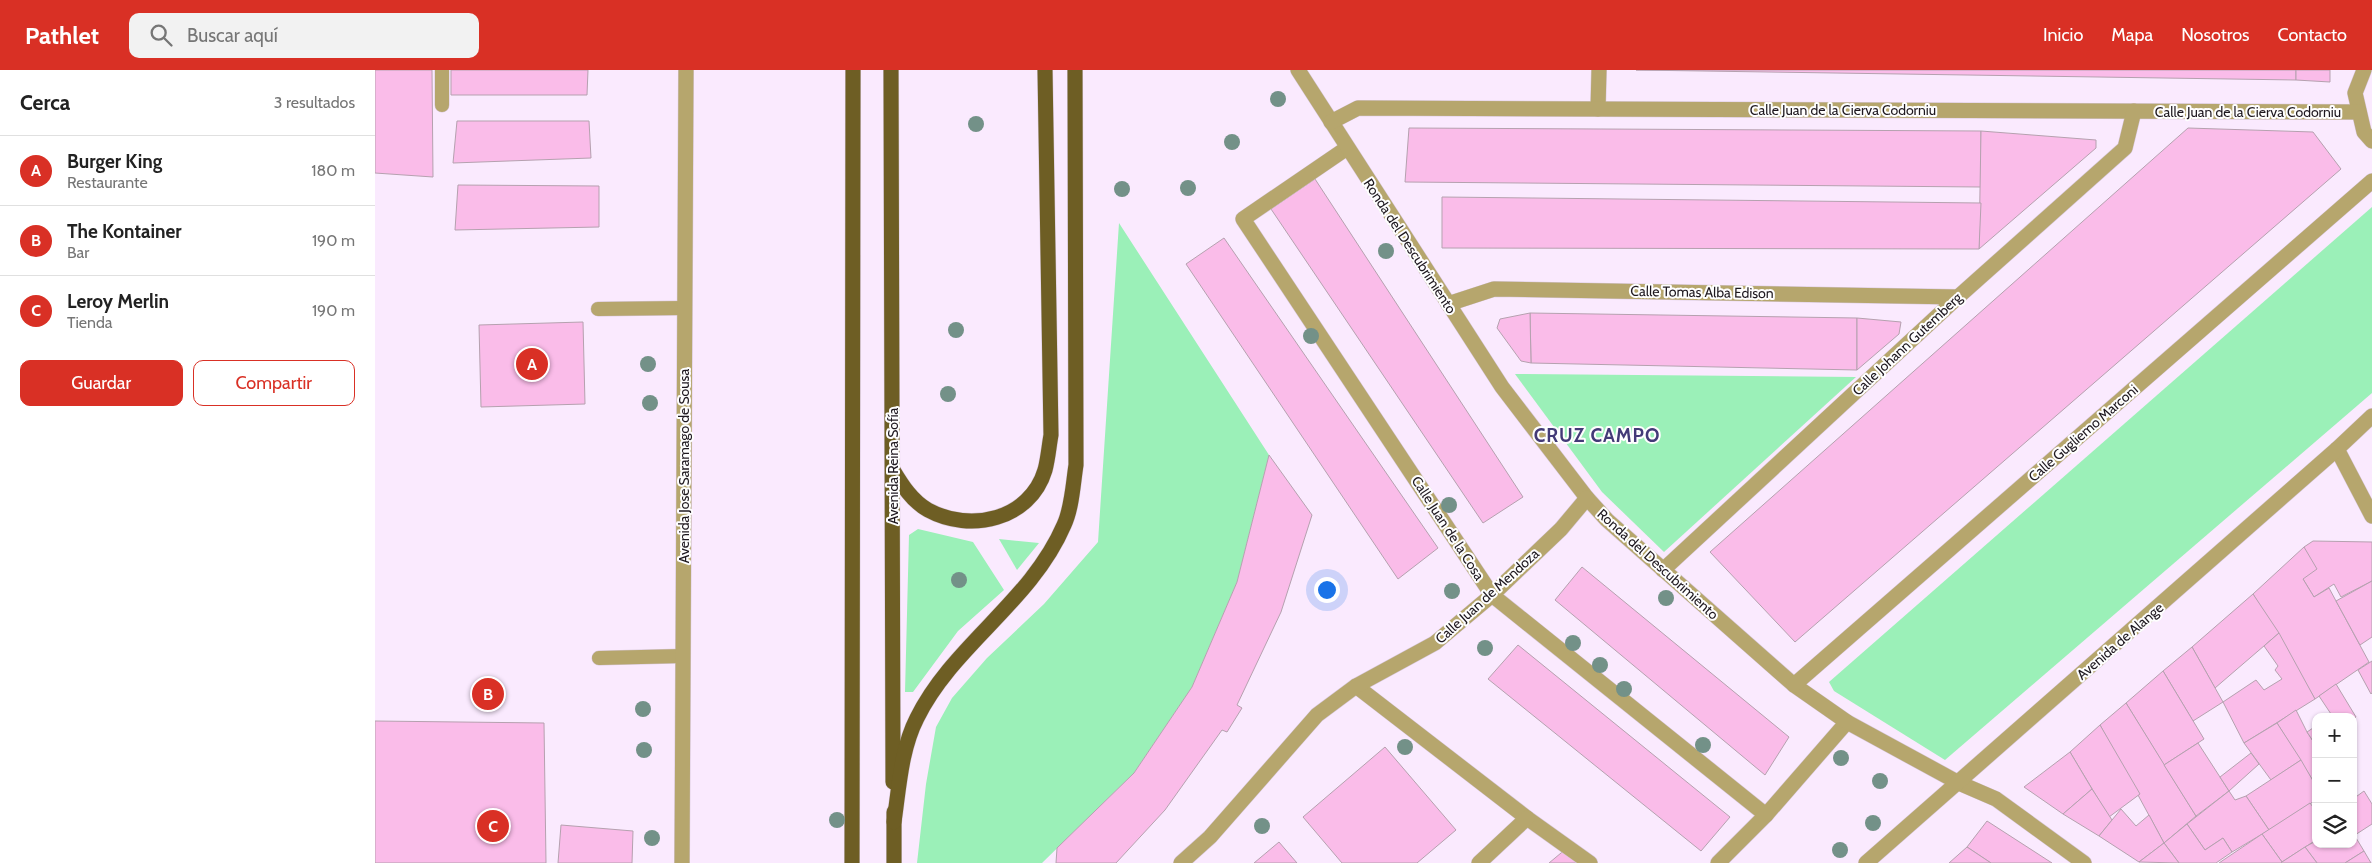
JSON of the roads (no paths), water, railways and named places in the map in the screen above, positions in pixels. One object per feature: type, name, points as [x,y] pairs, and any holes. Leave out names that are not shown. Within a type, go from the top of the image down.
[{"type":"highway","points":[[852,863],[853,70]]},
{"type":"highway","name":"Avenida Reina Sofía","points":[[891,70],[893,863]]},
{"type":"highway","points":[[893,470],[908,493],[926,509],[948,520],[983,522],[1018,508],[1035,490],[1045,470],[1051,435],[1045,70]]},
{"type":"highway","points":[[893,822],[906,749],[916,719],[935,688],[1043,566],[1065,524],[1076,465],[1075,70]]},
{"type":"street","name":"Avenida Jose Saramago de Sousa","points":[[682,863],[685,70]]},
{"type":"street","name":"Ronda del Descubrimiento","points":[[1298,70],[1502,387],[1587,498],[1607,520],[1794,685],[1847,722],[1959,782],[1996,799],[2084,863]]},
{"type":"street","points":[[1598,109],[1599,70]]},
{"type":"street","points":[[2364,70],[2355,94],[2364,132],[2372,141]]},
{"type":"street","name":"Calle Juan de la Cierva Codorniu","points":[[1331,122],[1358,108],[2359,112]]},
{"type":"street","name":"Calle Johann Gutemberg","points":[[1663,570],[1958,297],[2125,148],[2135,111]]},
{"type":"street","name":"Calle Juan de la Cosa","points":[[1347,148],[1243,219],[1492,595],[1766,815]]},
{"type":"street","name":"Calle Gugliemo Marconi","points":[[1794,685],[2372,181]]},
{"type":"street","name":"Calle Tomas Alba Edison","points":[[1448,304],[1494,289],[1958,297]]},
{"type":"street","name":"Avenida de Alange","points":[[1866,863],[2337,449],[2372,416]]},
{"type":"street","points":[[2337,449],[2372,516]]},
{"type":"street","name":"Calle Juan de Mendoza","points":[[1181,863],[1210,837],[1317,715],[1357,686],[1435,643],[1492,595],[1561,529],[1587,498]]},
{"type":"street","points":[[1357,686],[1527,818],[1590,863]]},
{"type":"street","points":[[1718,863],[1766,815],[1847,722]]},
{"type":"street","points":[[1479,863],[1527,818]]},
{"type":"lane","points":[[442,70],[442,105]]},
{"type":"lane","points":[[598,309],[684,308]]},
{"type":"lane","points":[[599,658],[683,656]]},
{"type":"place","name":"Burger King","points":[[532,364]]},
{"type":"place","name":"The Kontainer","points":[[488,694]]},
{"type":"place","name":"Leroy Merlin","points":[[493,826]]},
{"type":"district","name":"CRUZ CAMPO","points":[[1597,435]]}]
